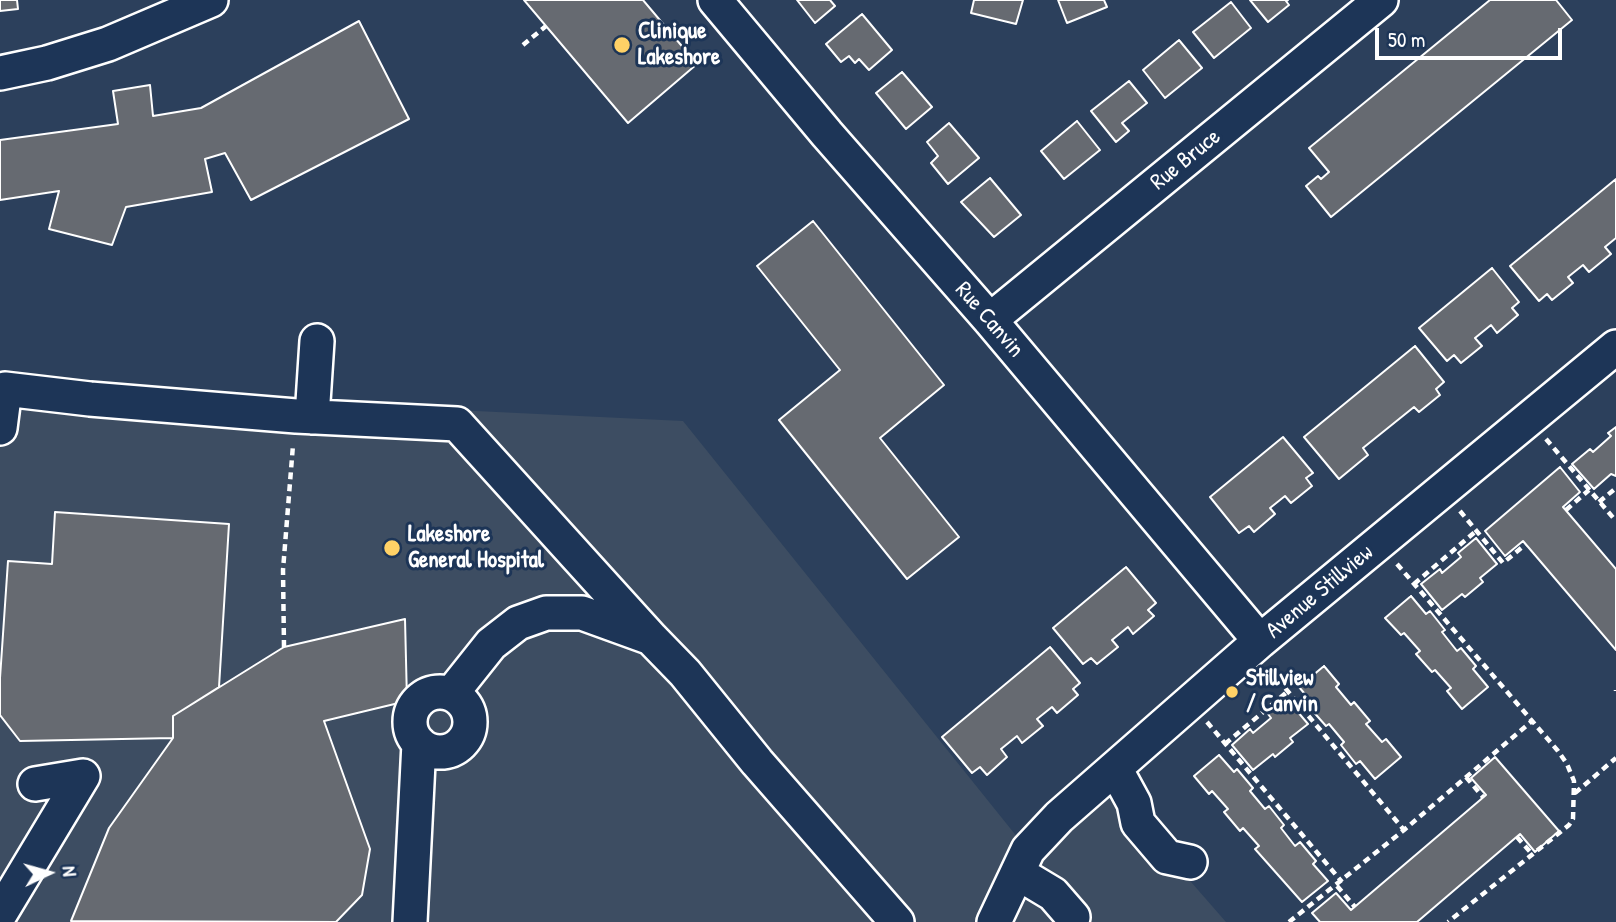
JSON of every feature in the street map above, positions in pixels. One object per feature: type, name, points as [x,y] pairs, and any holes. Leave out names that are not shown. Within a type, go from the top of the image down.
[{"type":"street","points":[[0,73],[47,63],[108,44],[144,13],[211,0]]},
{"type":"street","name":"Rue Canvin","points":[[715,0],[827,134],[990,320],[1263,653]]},
{"type":"street","name":"Rue Bruce","points":[[990,320],[1381,0]]},
{"type":"street","points":[[304,416],[317,341]]},
{"type":"street","name":"Avenue Stillview","points":[[994,922],[1028,850],[1059,817],[1115,768],[1263,653],[1616,347]]},
{"type":"street","points":[[0,428],[5,389],[90,399],[304,416],[457,424],[685,673],[757,762],[897,922]]},
{"type":"street","points":[[452,693],[491,644],[518,623],[546,613],[582,613],[651,638]]},
{"type":"street","points":[[437,691],[452,693],[461,699],[468,707],[471,720],[470,730],[463,742],[455,749],[441,752],[430,750],[419,743],[412,734],[410,723],[411,712],[418,700],[437,691]]},
{"type":"street","points":[[410,922],[419,743]]},
{"type":"street","points":[[1115,768],[1134,803],[1138,824],[1167,857],[1190,862]]},
{"type":"street","points":[[0,914],[83,776],[35,784]]},
{"type":"street","points":[[1017,873],[1053,894],[1073,917]]},
{"type":"path","points":[[523,45],[547,26]]},
{"type":"path","points":[[284,647],[283,570],[304,416]]},
{"type":"path","points":[[1541,433],[1616,521]]},
{"type":"path","points":[[1599,502],[1616,488]]},
{"type":"path","points":[[1566,510],[1589,490]]},
{"type":"path","points":[[1455,505],[1503,563],[1526,544]]},
{"type":"path","points":[[1414,584],[1476,531]]},
{"type":"path","points":[[1392,558],[1558,751],[1567,764],[1573,781],[1573,819],[1569,825],[1451,921]]},
{"type":"path","points":[[1263,653],[1287,692],[1404,830]]},
{"type":"path","points":[[1225,744],[1287,692]]},
{"type":"path","points":[[1202,717],[1355,907]]},
{"type":"path","points":[[1289,922],[1339,884],[1532,721]]},
{"type":"path","points":[[1574,794],[1616,758]]},
{"type":"path","points":[[1466,777],[1483,797]]},
{"type":"path","points":[[1517,837],[1533,855]]},
{"type":"shaded area","name":"Lakeshore General Hospital","points":[[0,388],[683,421],[1022,843],[987,922],[0,922]]},
{"type":"shaded area","points":[[1109,788],[1226,922],[994,922],[1028,850]]},
{"type":"building","points":[[0,0],[17,0],[18,9],[0,11]]},
{"type":"building","name":"Clinique Lakeshore","points":[[524,0],[643,0],[697,64],[628,123]]},
{"type":"building","points":[[797,0],[830,0],[835,6],[815,23]]},
{"type":"building","points":[[974,0],[1023,0],[1016,24],[971,13]]},
{"type":"building","points":[[1058,0],[1104,0],[1107,7],[1067,23]]},
{"type":"building","points":[[1250,0],[1288,0],[1286,1],[1289,5],[1268,22]]},
{"type":"building","points":[[1490,0],[1556,0],[1572,20],[1331,217],[1306,186],[1318,176],[1321,179],[1329,172],[1309,148]]},
{"type":"building","points":[[1231,2],[1251,28],[1214,58],[1193,32]]},
{"type":"building","points":[[862,14],[892,50],[869,70],[859,59],[855,63],[849,56],[841,62],[826,44]]},
{"type":"building","points":[[359,21],[409,119],[251,200],[225,153],[205,159],[212,192],[126,207],[112,245],[49,229],[59,191],[0,200],[0,140],[118,124],[113,91],[150,85],[153,116],[201,108]]},
{"type":"building","points":[[1179,40],[1202,68],[1165,98],[1143,70]]},
{"type":"building","points":[[902,72],[932,107],[906,129],[876,93]]},
{"type":"building","points":[[1129,81],[1147,103],[1122,123],[1129,131],[1116,142],[1091,111]]},
{"type":"building","points":[[1077,121],[1100,150],[1064,179],[1041,151]]},
{"type":"building","points":[[949,123],[979,158],[948,184],[931,163],[938,156],[927,142]]},
{"type":"building","points":[[990,178],[1021,215],[994,237],[961,202]]},
{"type":"building","points":[[1616,179],[1616,238],[1605,247],[1611,254],[1589,272],[1583,265],[1568,277],[1573,283],[1552,300],[1547,294],[1539,301],[1510,266]]},
{"type":"building","points":[[813,221],[944,385],[880,438],[959,537],[907,579],[779,420],[840,370],[757,266]]},
{"type":"building","points":[[1492,268],[1519,302],[1512,308],[1518,315],[1497,333],[1491,325],[1475,338],[1482,346],[1461,363],[1454,355],[1447,361],[1419,328]]},
{"type":"building","points":[[1415,346],[1444,382],[1436,389],[1440,395],[1419,412],[1414,407],[1363,448],[1368,455],[1339,479],[1304,437]]},
{"type":"building","points":[[1616,427],[1616,476],[1611,474],[1594,489],[1572,464],[1590,449],[1593,452],[1611,436],[1608,433]]},
{"type":"building","points":[[1283,437],[1313,473],[1306,478],[1312,486],[1291,503],[1285,496],[1270,508],[1275,514],[1254,532],[1249,526],[1239,533],[1210,497]]},
{"type":"building","points":[[1560,467],[1580,492],[1563,507],[1616,569],[1616,650],[1523,541],[1505,556],[1485,531]]},
{"type":"building","points":[[55,512],[229,524],[219,687],[173,716],[173,738],[20,741],[0,715],[8,561],[52,564]]},
{"type":"building","points":[[1476,538],[1497,564],[1480,578],[1483,582],[1465,597],[1462,594],[1442,610],[1421,584],[1440,569],[1442,573],[1461,557],[1458,553]]},
{"type":"building","points":[[1126,567],[1156,603],[1148,610],[1154,616],[1133,634],[1128,627],[1112,640],[1118,647],[1097,664],[1091,658],[1083,664],[1053,628]]},
{"type":"building","points":[[1411,596],[1426,614],[1430,611],[1457,651],[1461,648],[1476,666],[1473,669],[1488,687],[1462,709],[1447,691],[1451,688],[1416,654],[1420,651],[1404,633],[1401,635],[1385,618]]},
{"type":"building","name":"Lakeshore General Hospital","points":[[405,619],[407,701],[324,721],[370,849],[362,895],[336,922],[71,921],[109,828],[173,738],[173,716],[284,647]]},
{"type":"building","points":[[1050,647],[1080,683],[1073,689],[1078,695],[1057,713],[1052,707],[1037,719],[1043,726],[1022,743],[1017,736],[1001,749],[1007,757],[987,775],[980,767],[972,773],[942,737]]},
{"type":"building","points":[[1324,666],[1351,705],[1354,702],[1370,721],[1366,724],[1382,742],[1386,739],[1401,757],[1375,779],[1360,761],[1356,764],[1341,745],[1344,742],[1329,724],[1326,726],[1310,708],[1314,705],[1299,687]]},
{"type":"building","points":[[1286,698],[1308,724],[1290,738],[1293,742],[1253,770],[1232,745],[1250,729],[1253,733],[1271,718],[1268,714]]},
{"type":"building","points":[[1219,755],[1234,772],[1237,769],[1253,788],[1250,791],[1265,809],[1269,806],[1284,825],[1281,828],[1295,846],[1300,842],[1316,861],[1313,864],[1328,881],[1302,902],[1255,849],[1259,846],[1243,828],[1240,831],[1224,812],[1228,809],[1212,791],[1209,794],[1194,776]]},
{"type":"building","points":[[1495,757],[1559,831],[1535,852],[1520,834],[1417,922],[1320,922],[1312,913],[1336,893],[1351,910],[1486,795],[1471,778]]},
{"type":"place","name":"Clinique Lakeshore","points":[[622,45]]},
{"type":"place","name":"Lakeshore General Hospital","points":[[392,548]]},
{"type":"place","name":"Stillview / Canvin","points":[[1232,692]]}]
